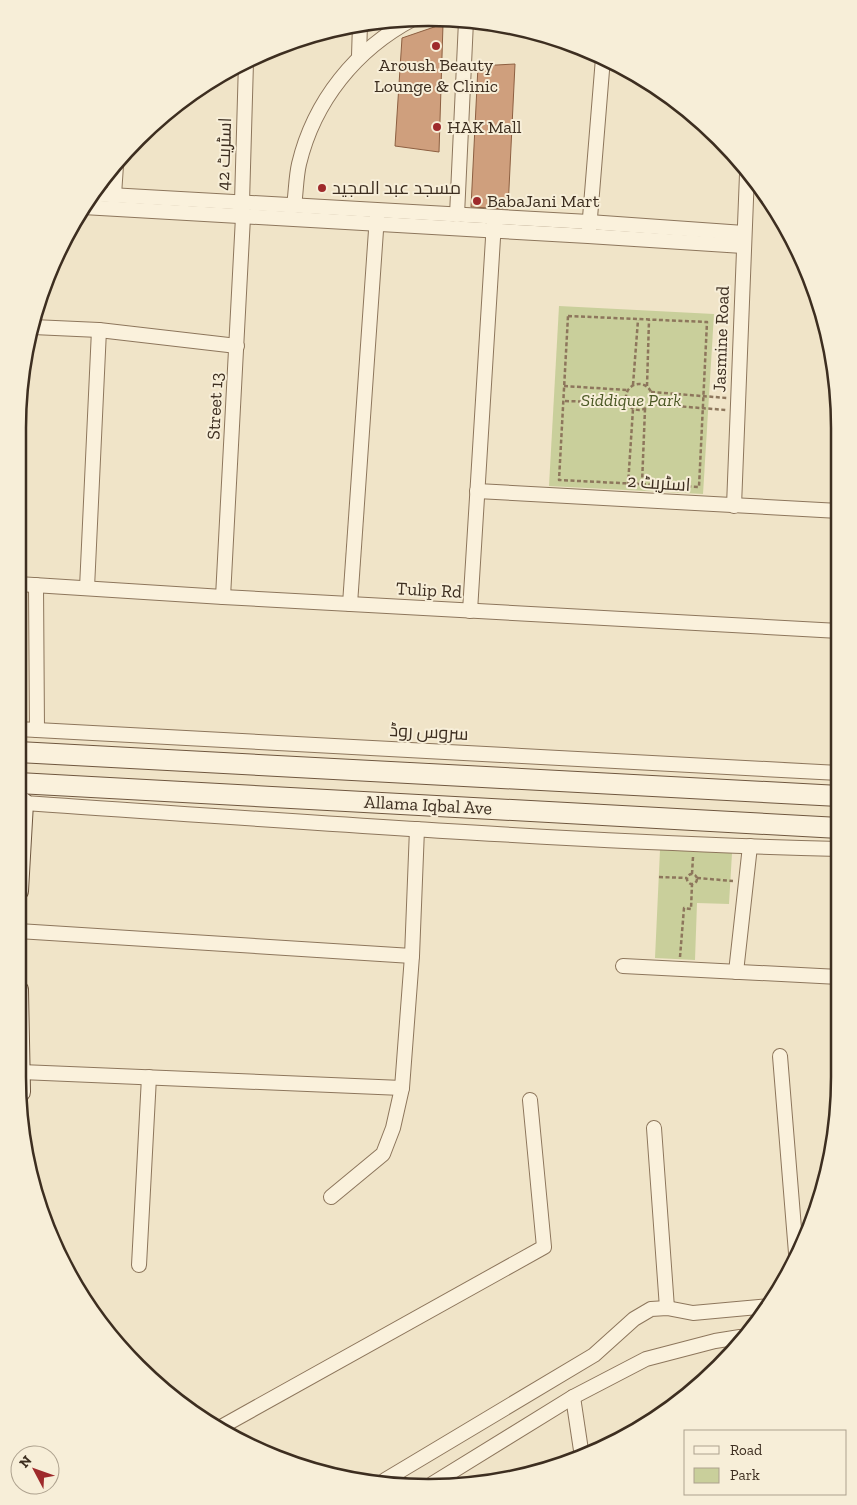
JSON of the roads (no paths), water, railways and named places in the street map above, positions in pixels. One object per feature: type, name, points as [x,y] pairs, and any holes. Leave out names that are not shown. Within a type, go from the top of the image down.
[{"type":"main road","name":"Allama Iqbal Ave","points":[[26,752],[831,796]]},
{"type":"main road","name":"Allama Iqbal Ave","points":[[26,783],[831,828]]},
{"type":"street","points":[[294,206],[299,164],[312,125],[332,88],[359,56],[397,28]]},
{"type":"street","points":[[457,215],[466,28]]},
{"type":"street","points":[[359,56],[360,33]]},
{"type":"street","points":[[588,229],[601,66]]},
{"type":"street","name":"اسٹریٹ 42","points":[[243,216],[246,71]]},
{"type":"street","points":[[114,195],[115,176]]},
{"type":"street","name":"Jasmine Road","points":[[734,506],[747,182]]},
{"type":"street","points":[[102,194],[294,206],[377,217],[743,240]]},
{"type":"street","points":[[92,208],[243,216],[377,217],[457,215],[494,224]]},
{"type":"street","name":"Street 13","points":[[223,597],[243,216]]},
{"type":"street","points":[[350,604],[377,217]]},
{"type":"street","points":[[470,611],[494,224]]},
{"type":"street","points":[[39,327],[99,330],[236,346]]},
{"type":"street","points":[[87,588],[99,330]]},
{"type":"street","name":"اسٹریٹ 2","points":[[477,491],[831,511]]},
{"type":"street","name":"Tulip Rd","points":[[26,584],[831,631]]},
{"type":"street","points":[[36,585],[37,730]]},
{"type":"street","name":"سروس روڈ","points":[[26,729],[831,773]]},
{"type":"street","points":[[26,803],[417,828],[831,849]]},
{"type":"street","points":[[331,1198],[383,1154],[393,1128],[402,1088],[412,956],[417,828]]},
{"type":"street","points":[[736,972],[750,846]]},
{"type":"street","points":[[26,932],[412,956]]},
{"type":"street","points":[[623,966],[831,977]]},
{"type":"street","points":[[780,1056],[795,1241]]},
{"type":"street","points":[[26,1082],[149,1077],[402,1088]]},
{"type":"street","points":[[139,1265],[149,1077]]},
{"type":"street","points":[[227,1425],[544,1247],[530,1100]]},
{"type":"street","points":[[654,1128],[667,1308]]},
{"type":"street","points":[[391,1477],[594,1355],[634,1318],[651,1309],[667,1308],[693,1313],[758,1307]]},
{"type":"street","points":[[441,1479],[572,1397],[646,1359],[715,1341],[734,1339]]},
{"type":"street","points":[[572,1397],[581,1449]]},
{"type":"place","name":"Aroush Beauty Lounge & Clinic","points":[[436,46]]},
{"type":"place","name":"HAK Mall","points":[[437,127]]},
{"type":"place","name":"مسجد عبد المجید","points":[[322,188]]},
{"type":"place","name":"BabaJani Mart","points":[[477,201]]},
{"type":"park label","name":"Siddique Park","points":[[631,400]]}]
